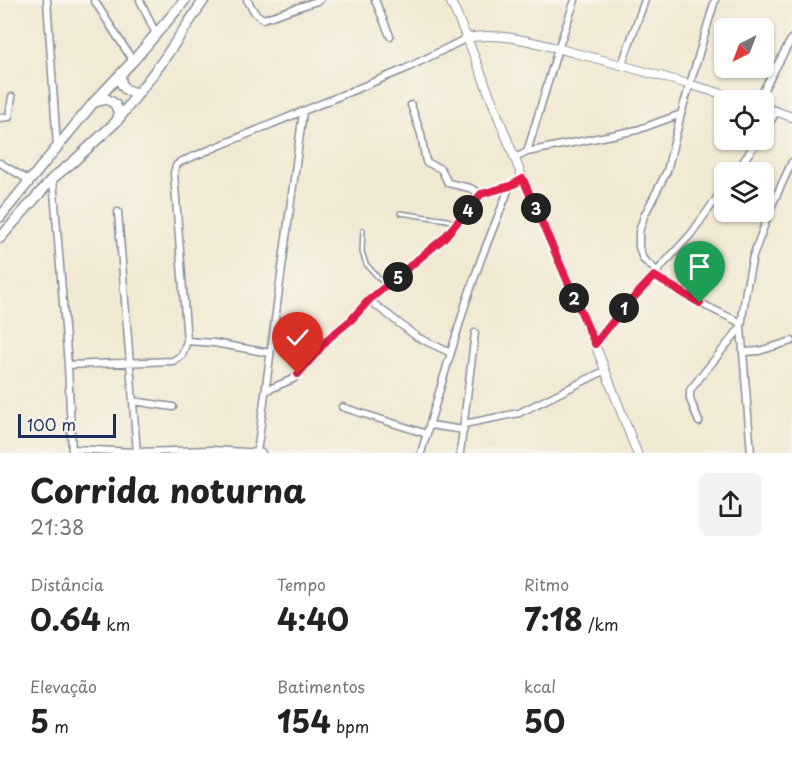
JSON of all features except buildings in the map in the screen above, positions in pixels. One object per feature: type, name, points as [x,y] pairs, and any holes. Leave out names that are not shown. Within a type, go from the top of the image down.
[{"type":"main road","points":[[0,217],[94,102],[133,61],[185,0]]},
{"type":"main road","points":[[0,238],[53,178],[74,162],[117,121],[204,0]]},
{"type":"main road","points":[[121,74],[120,81],[126,90],[134,93],[140,92]]},
{"type":"main road","points":[[94,102],[107,99],[115,104],[118,113],[117,121]]},
{"type":"street","points":[[47,0],[57,146]]},
{"type":"street","points":[[94,0],[133,61]]},
{"type":"street","points":[[140,0],[156,34]]},
{"type":"street","points":[[248,0],[255,13],[264,19],[320,0]]},
{"type":"street","points":[[375,0],[390,36]]},
{"type":"street","points":[[450,0],[523,179],[595,344],[637,453]]},
{"type":"street","points":[[527,152],[575,0]]},
{"type":"street","points":[[622,64],[645,0]]},
{"type":"street","points":[[715,0],[681,114],[667,171],[644,216],[638,240],[643,259],[656,274],[700,303],[741,325]]},
{"type":"street","points":[[68,364],[173,361],[182,355],[187,341],[175,182],[176,166],[193,156],[405,69],[467,38],[498,35],[622,64],[714,91]]},
{"type":"street","points":[[763,90],[792,38]]},
{"type":"street","points":[[0,118],[9,117],[12,97]]},
{"type":"street","points":[[411,105],[421,134],[426,162],[441,169],[448,183],[470,188],[481,194]]},
{"type":"street","points":[[774,110],[792,117]]},
{"type":"street","points":[[774,116],[777,111]]},
{"type":"street","points":[[257,453],[303,112]]},
{"type":"street","points":[[515,158],[527,152],[637,130],[681,114]]},
{"type":"street","points":[[751,453],[741,325],[753,256],[772,205],[792,162]]},
{"type":"street","points":[[0,163],[30,181]]},
{"type":"street","points":[[53,178],[68,364],[72,451],[201,450],[262,453]]},
{"type":"street","points":[[265,392],[293,379],[329,338],[351,320],[369,300],[430,251],[457,224],[481,194],[510,186],[523,179]]},
{"type":"street","points":[[421,453],[477,270],[510,186]]},
{"type":"street","points":[[595,344],[622,310],[691,234],[714,202]]},
{"type":"street","points":[[118,212],[137,452]]},
{"type":"street","points":[[369,300],[417,337],[452,353]]},
{"type":"street","points":[[699,422],[690,399],[690,390],[741,325]]},
{"type":"street","points":[[460,453],[476,333]]},
{"type":"street","points":[[187,341],[214,343],[270,353]]},
{"type":"street","points":[[744,352],[759,351],[792,341]]},
{"type":"street","points":[[430,425],[464,427],[519,412],[604,371]]},
{"type":"street","points":[[134,401],[173,407]]},
{"type":"street","points":[[342,406],[427,434]]},
{"type":"lane","points":[[400,213],[447,220],[457,224]]},
{"type":"lane","points":[[363,230],[363,256],[369,268],[386,287]]},
{"type":"route","points":[[298,374],[329,338],[351,320],[369,300],[444,238],[481,194],[510,186],[523,179],[595,344],[622,310],[654,276],[700,303]]}]
